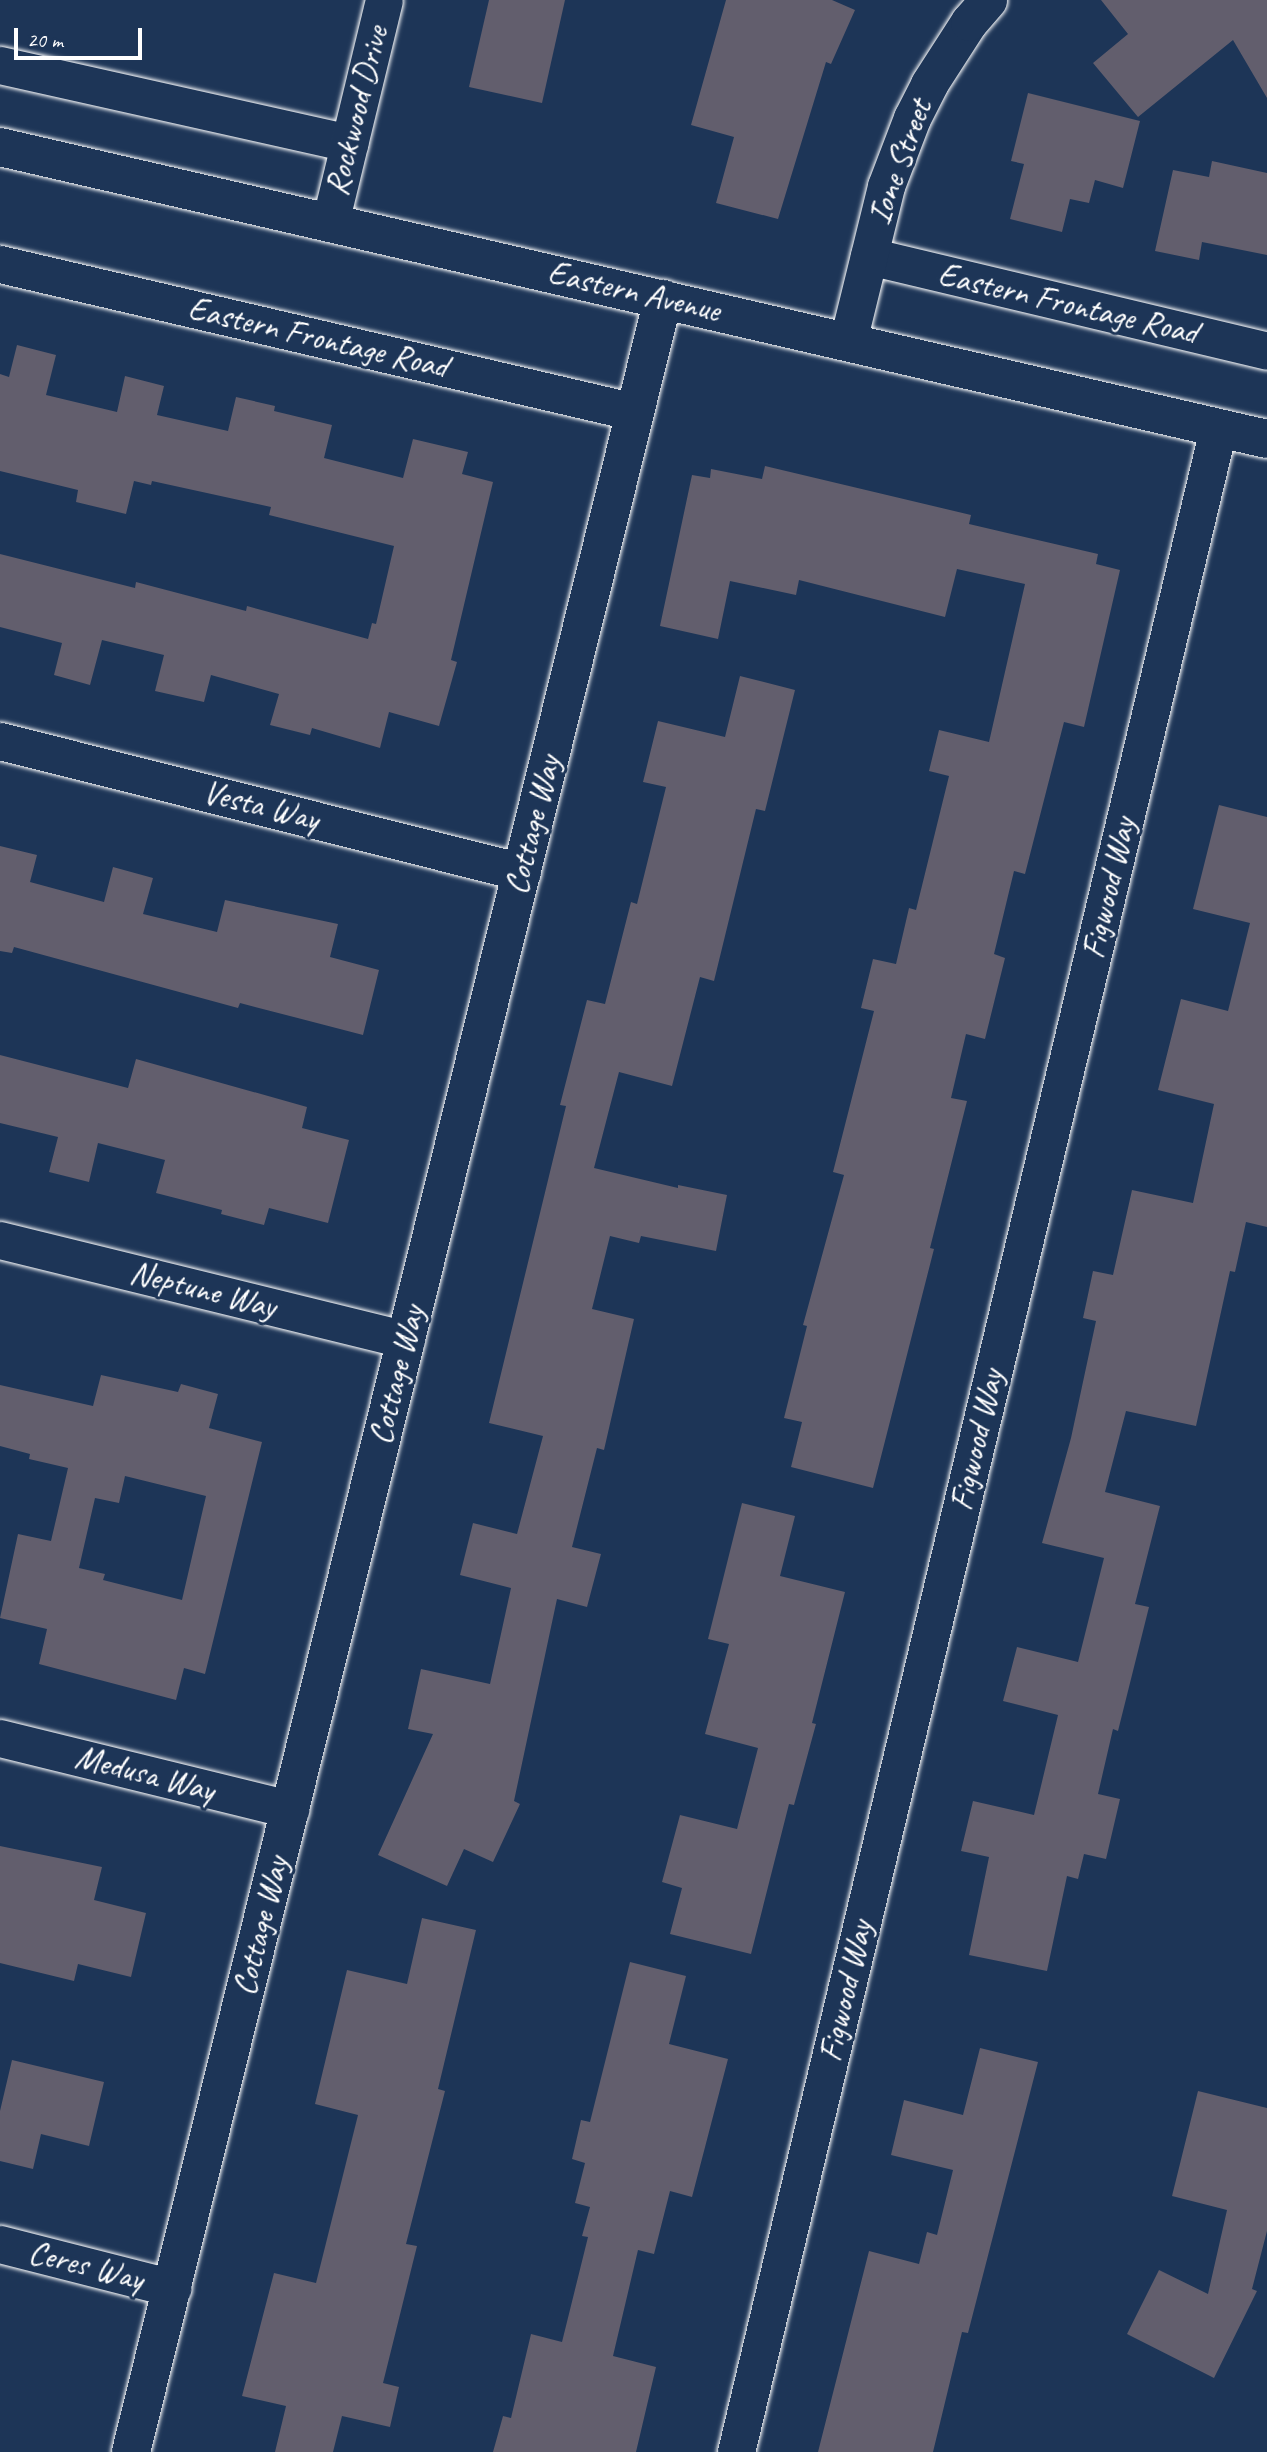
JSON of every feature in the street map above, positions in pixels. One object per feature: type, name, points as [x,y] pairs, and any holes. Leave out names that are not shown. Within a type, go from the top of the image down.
[{"type":"street","name":"Rockwood Drive","points":[[330,223],[384,0]]},
{"type":"street","name":"Ione Street","points":[[848,341],[886,186],[912,118],[935,74],[969,22],[988,0]]},
{"type":"street","points":[[0,65],[349,143]]},
{"type":"street","name":"Eastern Avenue","points":[[0,147],[1267,439]]},
{"type":"street","name":"Eastern Frontage Road","points":[[869,256],[1267,351]]},
{"type":"street","name":"Eastern Frontage Road","points":[[0,264],[635,412]]},
{"type":"street","name":"Cottage Way","points":[[131,2452],[663,299]]},
{"type":"street","name":"Figwood Way","points":[[736,2452],[1218,428]]},
{"type":"street","name":"Vesta Way","points":[[0,741],[522,872]]},
{"type":"street","name":"Neptune Way","points":[[0,1240],[406,1340]]},
{"type":"street","name":"Medusa Way","points":[[0,1738],[290,1809]]},
{"type":"street","name":"Ceres Way","points":[[0,2245],[172,2288]]},
{"type":"building","points":[[489,0],[565,0],[542,103],[469,87]]},
{"type":"building","points":[[726,0],[832,0],[855,10],[831,64],[826,62],[778,219],[716,203],[734,137],[691,125]]},
{"type":"building","points":[[1101,0],[1267,0],[1267,98],[1233,40],[1138,117],[1093,63],[1128,34]]},
{"type":"building","points":[[1028,93],[1140,121],[1123,188],[1095,180],[1089,203],[1070,199],[1062,232],[1010,219],[1024,164],[1011,161]]},
{"type":"building","points":[[1212,161],[1267,173],[1267,255],[1202,242],[1199,260],[1155,251],[1173,170],[1209,177]]},
{"type":"building","points":[[17,345],[56,355],[46,395],[117,412],[125,376],[164,386],[157,415],[228,431],[236,397],[275,406],[274,411],[332,425],[324,458],[403,478],[413,439],[468,452],[462,474],[493,482],[451,660],[457,662],[439,726],[389,712],[380,748],[312,728],[310,735],[270,725],[279,694],[211,675],[204,702],[155,691],[164,655],[102,640],[90,685],[54,675],[62,643],[0,627],[0,554],[135,588],[136,582],[246,611],[247,606],[368,639],[372,623],[376,624],[394,546],[269,515],[271,507],[152,481],[151,485],[134,481],[126,514],[76,502],[78,490],[0,471],[0,374],[9,377]]},
{"type":"building","points":[[765,466],[971,515],[969,524],[1098,554],[1096,564],[1120,570],[1084,727],[1064,722],[1025,874],[1014,871],[994,954],[1005,958],[985,1039],[966,1034],[951,1098],[967,1101],[930,1248],[934,1249],[873,1488],[791,1467],[802,1422],[784,1418],[807,1326],[803,1325],[844,1175],[833,1172],[874,1011],[861,1008],[873,959],[896,964],[909,908],[916,910],[949,776],[929,771],[939,730],[989,742],[1025,584],[957,569],[945,617],[799,580],[796,595],[730,581],[718,639],[660,626],[692,475],[710,478],[711,469],[762,479]]},
{"type":"building","points":[[740,676],[795,690],[765,811],[756,809],[714,981],[700,977],[672,1086],[619,1072],[594,1168],[678,1188],[678,1185],[727,1195],[716,1251],[641,1236],[639,1243],[610,1236],[592,1309],[634,1319],[604,1450],[597,1448],[572,1547],[601,1554],[587,1607],[557,1599],[514,1801],[520,1804],[493,1862],[464,1849],[447,1886],[378,1855],[433,1734],[408,1729],[421,1669],[490,1684],[511,1588],[460,1575],[473,1523],[517,1534],[543,1436],[489,1423],[566,1106],[560,1105],[587,1000],[605,1004],[631,902],[637,904],[666,787],[643,782],[658,721],[725,737]]},
{"type":"building","points":[[1219,805],[1267,817],[1267,1227],[1246,1222],[1235,1272],[1230,1271],[1196,1426],[1126,1411],[1105,1492],[1160,1506],[1135,1604],[1149,1607],[1118,1731],[1113,1729],[1098,1794],[1120,1799],[1106,1859],[1084,1854],[1078,1879],[1067,1876],[1047,1971],[969,1955],[989,1857],[961,1851],[973,1801],[1034,1815],[1058,1715],[1003,1701],[1017,1647],[1078,1662],[1104,1558],[1042,1543],[1071,1438],[1096,1321],[1083,1318],[1093,1271],[1113,1275],[1132,1190],[1193,1203],[1214,1104],[1158,1090],[1181,999],[1228,1011],[1250,923],[1193,909]]},
{"type":"building","points":[[0,846],[37,855],[30,882],[104,902],[113,867],[153,878],[143,914],[217,932],[225,900],[338,924],[330,957],[379,970],[363,1035],[240,1003],[238,1008],[14,947],[12,953],[0,951]]},
{"type":"building","points":[[0,1055],[128,1088],[136,1059],[307,1107],[302,1128],[349,1140],[328,1223],[269,1208],[264,1225],[221,1214],[222,1210],[156,1193],[165,1160],[98,1143],[89,1182],[49,1172],[58,1137],[0,1123]]},
{"type":"building","points":[[101,1375],[178,1392],[181,1384],[218,1394],[209,1428],[262,1442],[205,1674],[184,1668],[176,1700],[39,1664],[47,1629],[0,1618],[18,1534],[51,1541],[68,1468],[29,1459],[30,1454],[0,1446],[0,1385],[93,1406]],"holes":[[[125,1476],[206,1496],[182,1600],[103,1580],[105,1574],[79,1568],[95,1498],[119,1503]]]},
{"type":"building","points":[[742,1503],[795,1516],[780,1576],[845,1592],[812,1723],[816,1724],[794,1805],[789,1804],[751,1954],[670,1934],[682,1888],[662,1882],[680,1815],[737,1829],[758,1748],[705,1734],[729,1644],[708,1639]]},
{"type":"building","points":[[0,1846],[102,1867],[94,1900],[146,1913],[131,1977],[78,1964],[74,1981],[0,1963]]},
{"type":"building","points":[[422,1918],[476,1930],[438,2089],[445,2091],[406,2244],[417,2246],[383,2383],[399,2387],[390,2427],[342,2416],[333,2452],[275,2452],[286,2406],[242,2396],[274,2273],[316,2283],[358,2115],[315,2104],[347,1970],[407,1984]]},
{"type":"building","points":[[630,1962],[686,1976],[669,2044],[728,2059],[692,2197],[670,2191],[654,2254],[638,2250],[613,2356],[656,2367],[636,2452],[493,2452],[503,2416],[511,2418],[531,2334],[562,2342],[588,2237],[582,2236],[590,2207],[575,2203],[585,2163],[572,2159],[581,2120],[590,2122]]},
{"type":"building","points":[[980,2048],[1038,2062],[968,2333],[962,2332],[933,2452],[818,2452],[869,2251],[919,2264],[927,2232],[937,2235],[953,2170],[891,2155],[904,2100],[963,2115]]},
{"type":"building","points":[[12,2060],[104,2082],[89,2146],[41,2134],[33,2169],[0,2161],[0,2111]]},
{"type":"building","points":[[1198,2091],[1267,2108],[1267,2231],[1252,2289],[1257,2291],[1214,2378],[1127,2334],[1159,2270],[1208,2294],[1227,2210],[1172,2196]]}]
